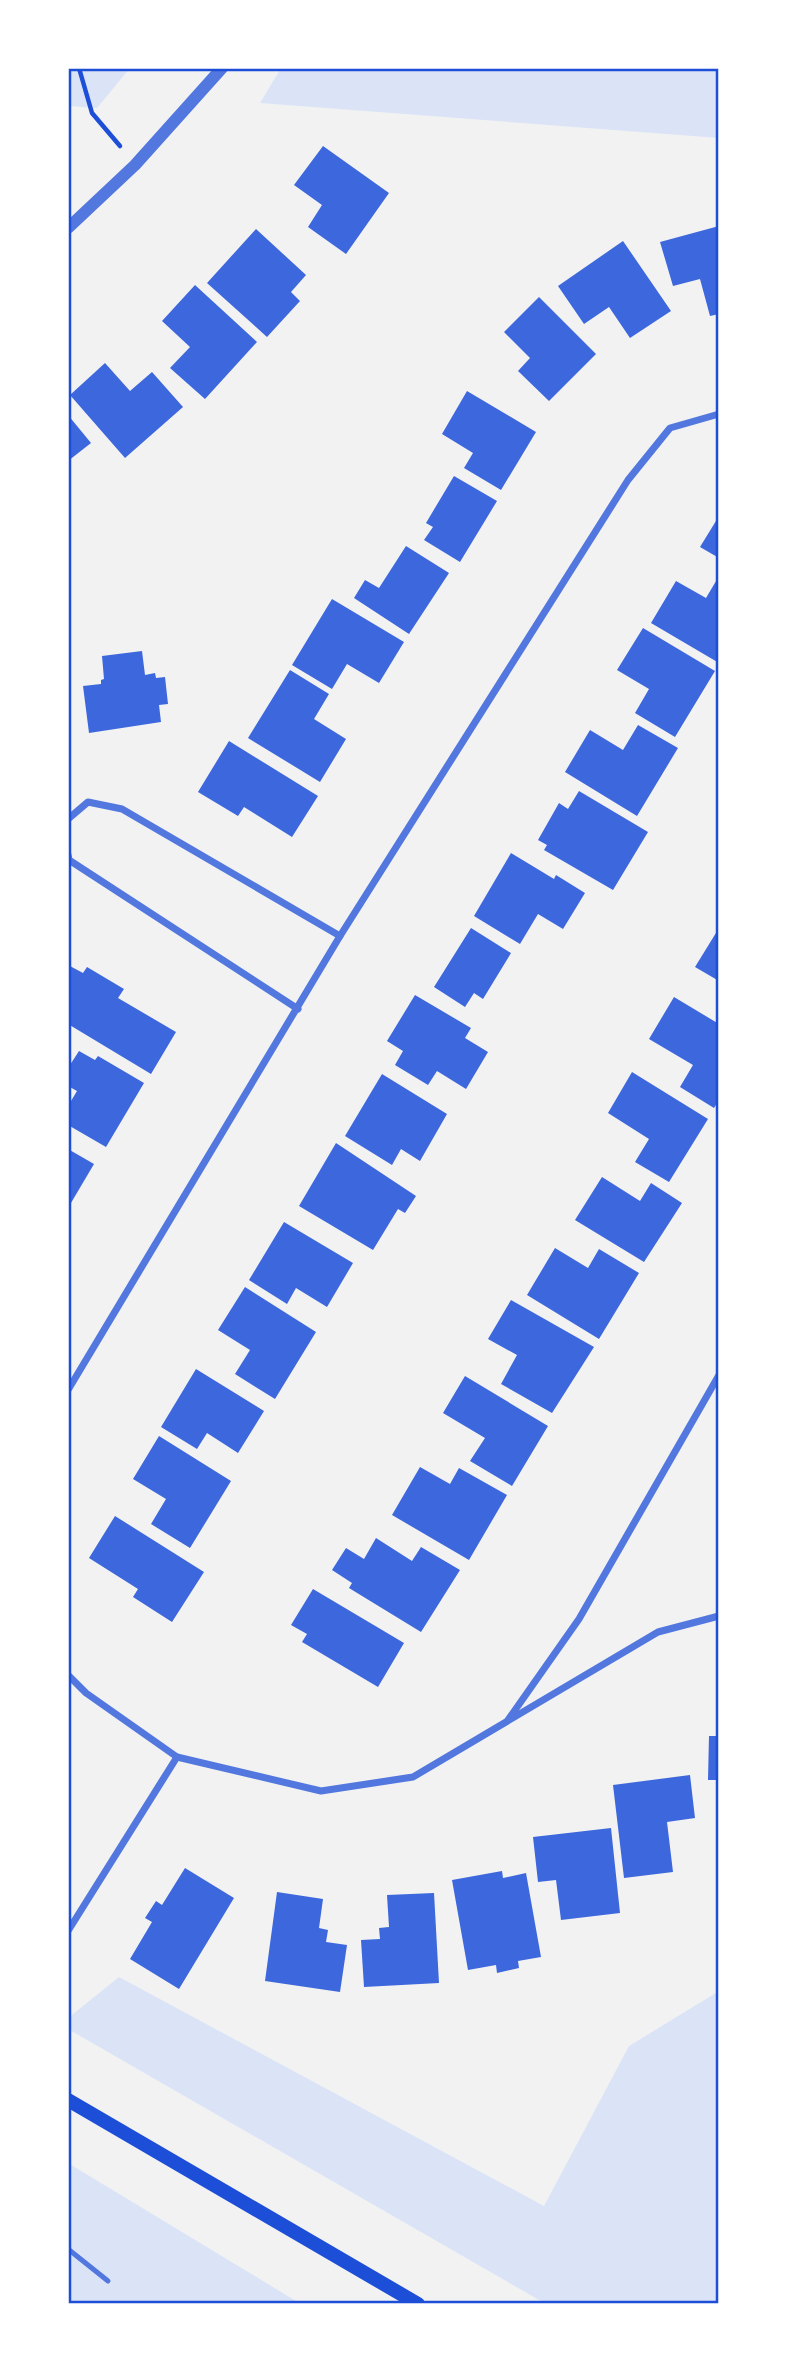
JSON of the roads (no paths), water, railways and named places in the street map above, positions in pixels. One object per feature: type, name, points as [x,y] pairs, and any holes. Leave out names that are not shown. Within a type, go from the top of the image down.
[{"type":"main road","points":[[68,2100],[418,2304]]},
{"type":"street","points":[[68,228],[135,165],[222,68]]},
{"type":"street","points":[[68,1390],[340,936],[628,480],[670,428],[719,414]]},
{"type":"street","points":[[68,819],[88,802],[122,809],[340,936]]},
{"type":"street","points":[[68,855],[69,860],[109,889],[298,1009]]},
{"type":"street","points":[[505,1724],[579,1619],[719,1376]]},
{"type":"street","points":[[68,1675],[86,1693],[177,1757],[321,1791],[413,1777],[658,1632],[719,1616]]},
{"type":"street","points":[[68,1931],[177,1757]]},
{"type":"lane","points":[[68,2249],[108,2281]]}]
